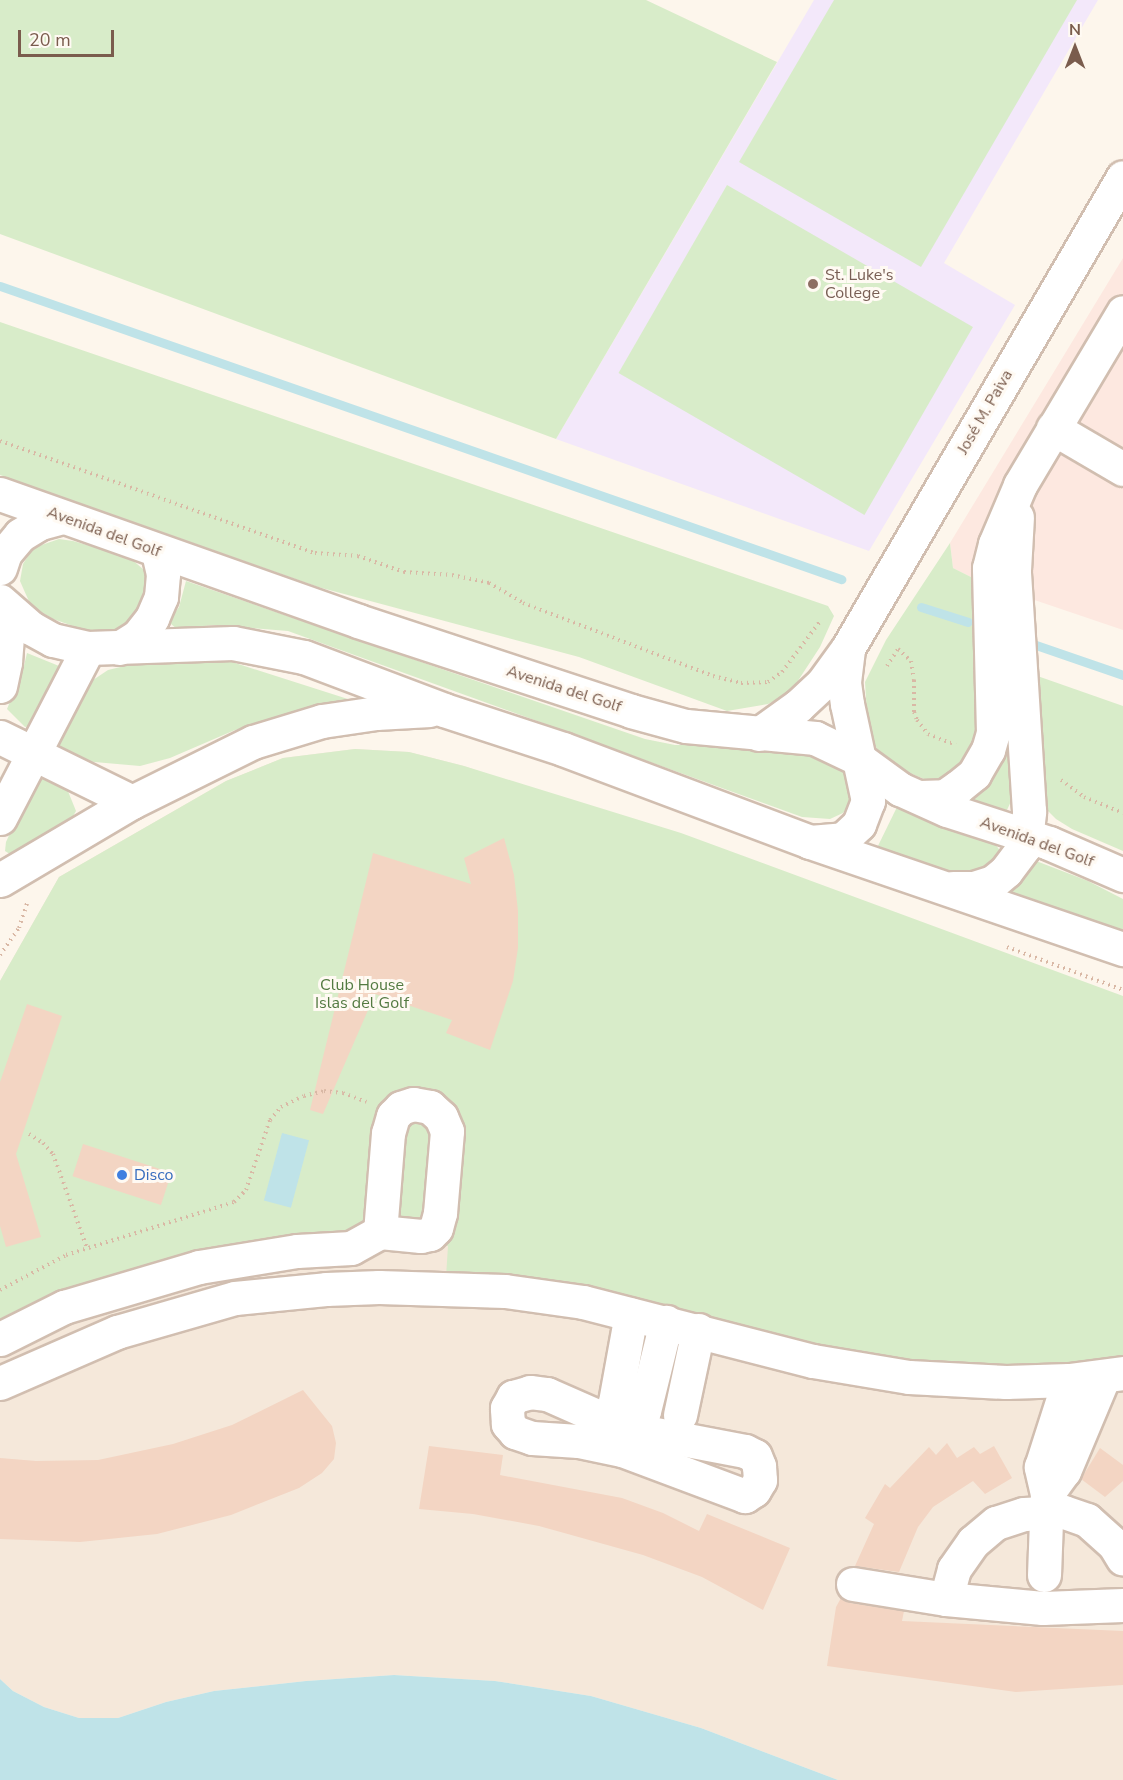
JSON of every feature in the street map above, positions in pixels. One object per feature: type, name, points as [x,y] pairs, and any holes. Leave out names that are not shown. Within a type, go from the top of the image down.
[{"type":"street","name":"José M. Paiva","points":[[759,734],[798,706],[822,684],[848,648],[1123,177]]},
{"type":"street","points":[[920,797],[945,796],[958,787],[975,774],[989,745],[993,734],[989,568],[995,544],[1020,485],[1123,312]]},
{"type":"street","points":[[1053,428],[1123,469]]},
{"type":"street","points":[[945,888],[975,888],[993,882],[1006,871],[1025,846],[1029,811],[1014,570],[1020,485]]},
{"type":"street","name":"Avenida del Golf","points":[[0,495],[158,552],[631,711],[686,726],[759,734],[793,734],[815,738],[859,759],[900,789],[947,810],[1026,836],[1123,875]]},
{"type":"street","points":[[0,567],[6,553],[20,535],[40,523],[62,517]]},
{"type":"street","points":[[0,818],[33,753],[103,648],[138,636],[152,618],[162,586],[163,574],[158,552]]},
{"type":"street","points":[[5,606],[31,628],[53,640],[103,648],[233,643],[265,647],[304,657],[444,710],[563,749],[810,842],[1123,949]]},
{"type":"street","points":[[0,686],[6,662],[5,606]]},
{"type":"street","name":"José M. Paiva","points":[[810,842],[843,839],[859,824],[868,801],[844,682],[848,648]]},
{"type":"street","points":[[0,880],[132,802],[253,742],[322,721],[376,713],[444,710]]},
{"type":"street","points":[[0,737],[132,802]]},
{"type":"street","points":[[0,1339],[64,1307],[199,1267],[297,1251],[351,1248],[394,1233],[430,1234],[436,1228],[443,1189],[447,1131],[441,1117],[430,1107],[413,1104],[401,1108],[393,1116],[388,1133],[394,1233]]},
{"type":"street","points":[[0,1383],[117,1332],[236,1298],[326,1289],[379,1287],[505,1291],[583,1302],[813,1361],[909,1377],[1006,1382],[1069,1380],[1113,1375]]},
{"type":"street","points":[[631,1314],[615,1402],[615,1414],[623,1439],[644,1411],[666,1322]]},
{"type":"street","points":[[680,1415],[698,1330]]},
{"type":"street","points":[[946,1599],[954,1569],[973,1542],[996,1523],[1024,1514],[1046,1503],[1113,1375]]},
{"type":"street","points":[[1044,1575],[1046,1503],[1041,1467],[1069,1380]]},
{"type":"street","points":[[1046,1503],[1087,1520],[1114,1544],[1123,1558]]},
{"type":"street","points":[[853,1584],[946,1599],[1043,1608],[1123,1605]]},
{"type":"path","points":[[0,441],[315,553],[358,556],[404,572],[452,575],[489,583],[523,603],[713,676],[741,683],[768,682],[782,672],[821,620]]},
{"type":"path","points":[[0,955],[19,928],[30,891]]},
{"type":"path","points":[[1003,945],[1123,990]]},
{"type":"path","points":[[0,1290],[66,1255],[234,1202],[246,1190],[270,1120],[281,1107],[304,1095],[324,1091],[343,1093],[393,1116]]},
{"type":"path","points":[[29,1134],[43,1143],[53,1154],[87,1248]]},
{"type":"shaded area","name":"St. Luke's College","points":[[814,0],[1098,0],[944,263],[1015,305],[869,551],[556,439]]},
{"type":"shaded area","points":[[1123,258],[1123,630],[981,582],[953,568],[950,543]]},
{"type":"shaded area","points":[[355,749],[409,752],[464,766],[1123,997],[1123,1780],[838,1780],[701,1728],[591,1696],[495,1681],[394,1675],[306,1681],[214,1691],[166,1702],[118,1718],[79,1718],[44,1707],[13,1691],[0,1679],[0,981],[59,877],[226,781],[283,758]]},
{"type":"green space","points":[[0,0],[646,0],[777,62],[556,439],[0,234]]},
{"type":"green space","points":[[834,0],[1077,0],[921,267],[739,162]]},
{"type":"green space","points":[[727,185],[973,327],[864,515],[618,373]]},
{"type":"green space","points":[[0,322],[828,606],[834,616],[820,647],[790,693],[768,704],[727,711],[579,657],[318,587],[0,475]]},
{"type":"green space","points":[[59,539],[129,557],[144,570],[150,588],[135,623],[117,630],[90,632],[53,619],[31,606],[20,581],[23,564],[33,548]]},
{"type":"green space","points":[[950,543],[953,568],[981,582],[977,756],[963,770],[934,783],[890,765],[877,749],[868,732],[865,682],[886,640]]},
{"type":"green space","points":[[186,581],[645,739],[675,745],[791,745],[845,770],[852,786],[851,803],[843,813],[830,819],[802,817],[288,631],[214,625],[177,629],[171,624],[171,618],[179,607]]},
{"type":"green space","points":[[1005,592],[1013,797],[1007,810],[972,801],[967,795]]},
{"type":"green space","points":[[27,653],[64,668],[30,726],[25,727],[7,709],[23,670]]},
{"type":"green space","points":[[229,661],[351,700],[354,705],[235,730],[170,758],[140,766],[83,761],[59,746],[56,734],[75,692],[108,670],[137,663]]},
{"type":"green space","points":[[1026,672],[1123,706],[1123,851],[1072,829],[1056,819],[1041,804]]},
{"type":"green space","name":"Club House Islas del Golf","points":[[355,749],[409,752],[464,766],[681,833],[1123,996],[1123,1359],[1053,1367],[925,1366],[446,1277],[448,1246],[347,1238],[0,1326],[0,981],[59,877],[226,781],[283,758]]},
{"type":"green space","points":[[44,772],[63,779],[76,811],[71,820],[13,856],[5,851],[6,842],[35,778]]},
{"type":"green space","points":[[897,807],[993,841],[1001,852],[1000,866],[970,876],[875,852]]},
{"type":"green space","points":[[1031,859],[1088,881],[1123,899],[1123,935],[1002,890]]},
{"type":"water","points":[[282,1133],[309,1140],[291,1208],[264,1201]]},
{"type":"water","points":[[394,1675],[495,1681],[591,1696],[701,1728],[838,1780],[0,1780],[0,1679],[13,1691],[44,1707],[79,1718],[118,1718],[166,1702],[214,1691],[306,1681]]},
{"type":"building","points":[[504,838],[514,875],[518,911],[518,948],[513,981],[490,1050],[446,1033],[452,1020],[375,994],[323,1114],[310,1110],[373,853],[471,884],[464,858]]},
{"type":"building","points":[[27,1004],[62,1016],[16,1154],[41,1237],[6,1247],[0,1226],[0,1082]]},
{"type":"building","name":"Disco","points":[[83,1144],[171,1173],[161,1205],[72,1176]]},
{"type":"building","points":[[303,1390],[332,1426],[336,1443],[334,1459],[322,1473],[299,1488],[231,1515],[157,1534],[80,1542],[0,1539],[0,1458],[36,1461],[98,1460],[173,1444],[232,1425]]},
{"type":"building","points":[[947,1443],[957,1458],[974,1447],[980,1454],[994,1446],[1012,1478],[985,1494],[973,1481],[933,1507],[918,1527],[899,1572],[855,1566],[874,1524],[865,1518],[885,1484],[890,1488],[929,1447],[936,1455]]},
{"type":"building","points":[[429,1446],[503,1455],[500,1475],[622,1498],[663,1513],[699,1531],[707,1514],[790,1548],[763,1610],[702,1577],[643,1555],[539,1526],[473,1514],[419,1509]]},
{"type":"building","points":[[1100,1448],[1123,1465],[1123,1481],[1105,1497],[1081,1479]]},
{"type":"building","points":[[841,1598],[850,1603],[904,1611],[902,1621],[1123,1631],[1123,1685],[1016,1692],[827,1666],[836,1607]]},
{"type":"waterway","points":[[0,286],[841,579]]},
{"type":"waterway","points":[[921,607],[968,622]]},
{"type":"waterway","points":[[1033,644],[1123,675]]},
{"type":"place","name":"St. Luke's College","points":[[813,284]]},
{"type":"place","name":"Disco","points":[[122,1175]]}]
